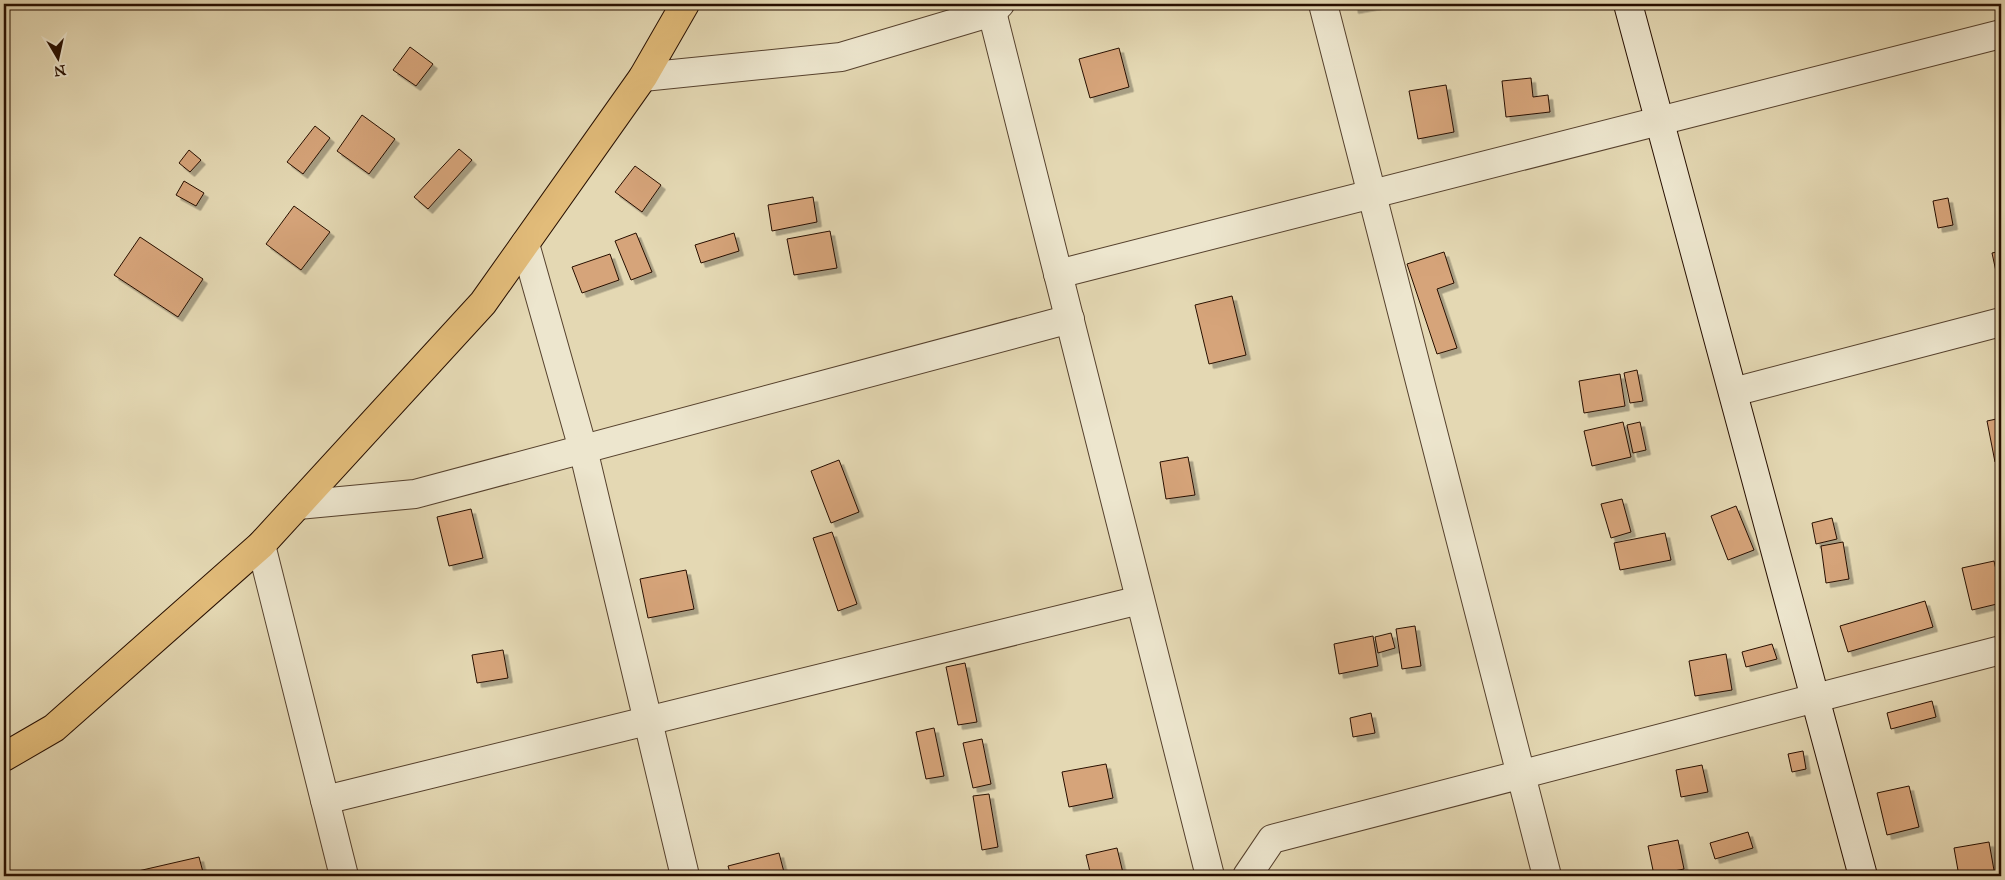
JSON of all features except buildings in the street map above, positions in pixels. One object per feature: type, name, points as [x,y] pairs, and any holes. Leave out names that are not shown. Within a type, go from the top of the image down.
[{"type":"main road","points":[[4,757],[54,728],[261,545],[483,303],[643,77],[685,4]]},
{"type":"street","points":[[1323,4],[1547,876]]},
{"type":"street","points":[[1628,4],[1863,876]]},
{"type":"street","points":[[643,77],[842,57],[994,6],[1058,274],[1210,876]]},
{"type":"street","points":[[1058,274],[2001,34]]},
{"type":"street","points":[[525,244],[583,449],[685,876]]},
{"type":"street","points":[[298,505],[415,494],[1070,319]]},
{"type":"street","points":[[1732,392],[2001,322]]},
{"type":"street","points":[[261,545],[344,876]]},
{"type":"street","points":[[325,800],[1140,600]]},
{"type":"street","points":[[1247,876],[1272,839],[2001,650]]}]
